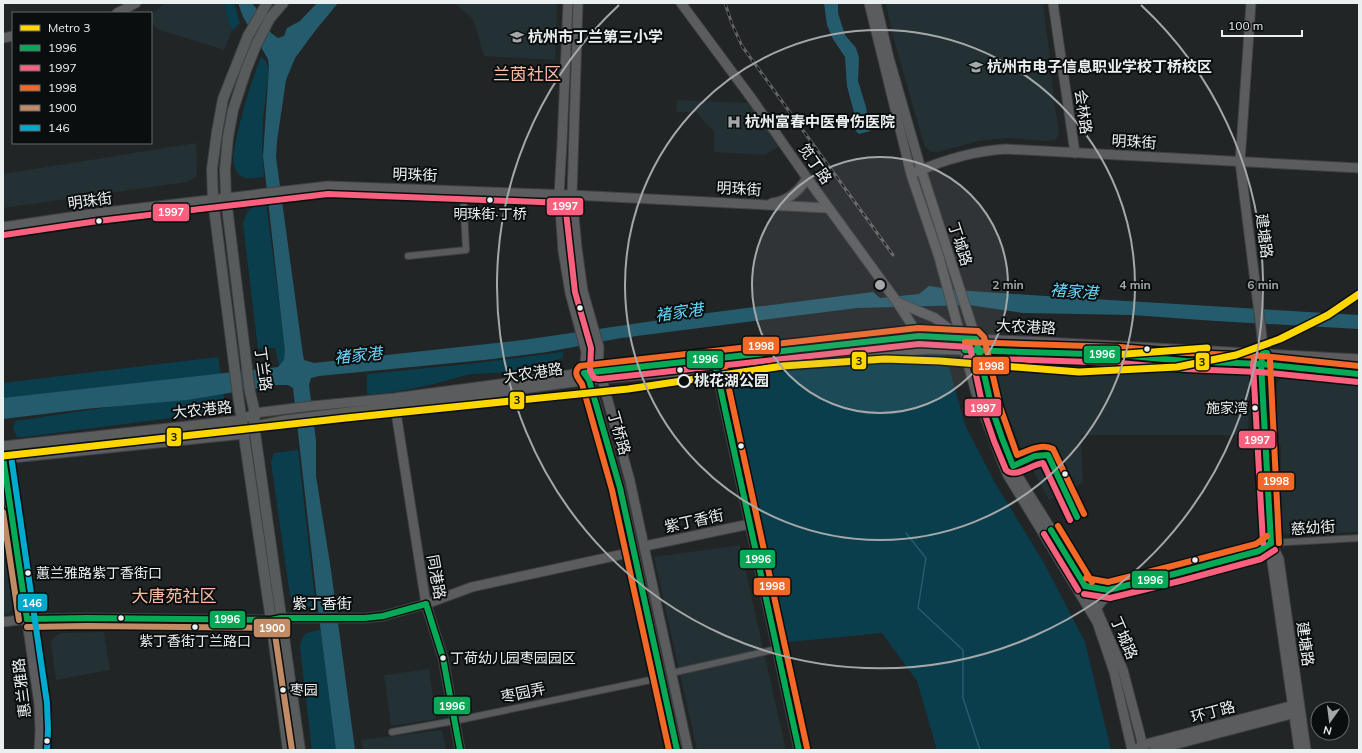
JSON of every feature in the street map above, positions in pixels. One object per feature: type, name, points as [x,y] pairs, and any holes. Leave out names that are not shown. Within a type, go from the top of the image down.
[{"type":"main road","points":[[118,12],[136,3]]},
{"type":"main road","name":"丁兰路","points":[[283,3],[270,18],[256,45],[232,110],[225,169],[226,199],[250,392],[255,413],[254,426],[276,619],[288,750]]},
{"type":"main road","name":"丁桥路","points":[[568,3],[559,195],[563,251],[570,293],[586,352],[586,376],[620,488],[660,678],[677,750]]},
{"type":"main road","name":"丁桥路","points":[[578,3],[572,195],[576,248],[583,291],[599,347],[600,375],[630,481],[688,750]]},
{"type":"main road","name":"笕丁路","points":[[681,3],[752,98],[828,208],[897,302],[919,336]]},
{"type":"main road","name":"丁城路","points":[[869,3],[911,174],[939,257],[976,393],[1007,474],[1097,622],[1114,672],[1132,750]]},
{"type":"main road","name":"丁城路","points":[[876,3],[889,58],[921,170],[980,351],[986,390],[1006,451],[1019,478],[1066,553],[1097,610],[1123,670],[1140,748]]},
{"type":"main road","name":"会林路","points":[[1053,3],[1075,153]]},
{"type":"main road","name":"建塘路","points":[[1251,3],[1240,162],[1262,337],[1272,562],[1297,709],[1306,750]]},
{"type":"main road","name":"丁兰路","points":[[265,5],[248,36],[223,99],[212,169],[213,200],[234,368],[244,434],[300,750]]},
{"type":"main road","name":"明珠街","points":[[911,174],[965,155],[985,150],[1005,149],[1359,168]]},
{"type":"main road","points":[[760,204],[777,202],[789,197],[800,188],[807,178]]},
{"type":"main road","name":"明珠街","points":[[3,227],[97,213],[328,186],[572,195],[828,208]]},
{"type":"main road","points":[[897,302],[935,318],[962,339]]},
{"type":"main road","name":"大农港路","points":[[600,375],[919,336],[1359,359]]},
{"type":"main road","name":"大农港路","points":[[3,446],[242,420],[255,413],[312,406],[586,376],[716,368],[928,349],[1120,355],[1185,361],[1262,364],[1359,374]]},
{"type":"main road","points":[[716,368],[799,750]]},
{"type":"main road","name":"大农港路","points":[[3,458],[244,434],[254,426],[285,420],[395,406],[586,376]]},
{"type":"main road","name":"同港路","points":[[395,406],[426,604],[443,658],[460,750]]},
{"type":"main road","name":"惠兰雅路","points":[[3,458],[39,704],[40,730],[38,750]]},
{"type":"main road","name":"紫丁香街","points":[[645,546],[750,524]]},
{"type":"main road","name":"紫丁香街","points":[[3,622],[27,619],[276,619],[343,617],[365,618],[383,616],[426,604],[472,587],[633,552]]},
{"type":"main road","name":"建塘路","points":[[1297,709],[1299,750]]},
{"type":"main road","name":"环丁路","points":[[1140,748],[1297,709]]},
{"type":"main road","name":"环丁路","points":[[1154,750],[1297,709]]},
{"type":"street","points":[[408,256],[466,250],[463,191]]},
{"type":"street","name":"慈幼街","points":[[1085,586],[1108,590],[1259,551],[1271,544],[1359,538]]},
{"type":"street","name":"慈幼街","points":[[1097,610],[1111,595],[1170,578],[1178,573]]},
{"type":"street","points":[[672,673],[777,649]]},
{"type":"street","name":"枣园弄","points":[[392,732],[454,721],[660,678]]},
{"type":"shaded area","points":[[165,3],[224,3],[232,31],[224,50],[160,30],[152,24],[152,14]]},
{"type":"shaded area","points":[[224,3],[234,3],[240,23],[232,31],[227,17]]},
{"type":"shaded area","points":[[238,3],[252,3],[263,17],[271,33],[278,38],[284,36],[287,28],[300,21],[317,3],[338,3],[295,58],[286,80],[277,141],[276,157],[303,355],[304,360],[314,363],[523,340],[708,313],[873,292],[880,298],[919,294],[929,286],[955,290],[1359,315],[1359,329],[1132,315],[1023,313],[969,305],[857,308],[621,338],[547,352],[311,378],[309,385],[316,440],[316,476],[331,570],[355,750],[336,750],[318,609],[293,388],[288,385],[277,385],[187,400],[85,409],[3,419],[3,398],[278,367],[284,360],[285,351],[263,156],[269,67],[268,59],[243,17]]},
{"type":"shaded area","name":"杭州市丁兰第三小学","points":[[454,3],[557,3],[555,60],[484,56],[473,19]]},
{"type":"shaded area","points":[[824,3],[838,3],[838,13],[845,35],[856,48],[859,58],[858,81],[866,107],[870,131],[859,134],[855,130],[855,116],[847,86],[845,57],[833,39],[827,25]]},
{"type":"shaded area","name":"杭州市电子信息职业学校丁桥校区","points":[[886,3],[1043,3],[1059,135],[1055,140],[1046,141],[1007,138],[979,141],[937,152],[931,152],[924,145],[892,33]]},
{"type":"shaded area","points":[[261,57],[266,61],[269,69],[263,120],[262,150],[264,177],[245,178],[237,172],[233,162],[233,155],[253,77]]},
{"type":"shaded area","name":"杭州富春中医骨伤医院","points":[[677,100],[748,103],[780,146],[765,155],[714,152],[714,132],[696,112],[676,112]]},
{"type":"shaded area","points":[[196,143],[197,176],[187,182],[3,208],[3,174]]},
{"type":"shaded area","points":[[266,203],[287,361],[279,367],[275,348],[258,349],[243,224],[246,214],[250,209]]},
{"type":"shaded area","name":"桃花湖公园","points":[[944,349],[965,425],[995,483],[1044,563],[1085,642],[1111,750],[937,750],[917,681],[882,633],[788,642],[726,374]]},
{"type":"shaded area","points":[[563,352],[563,358],[514,372],[470,374],[434,384],[395,392],[367,395],[367,374],[469,364]]},
{"type":"shaded area","points":[[986,356],[1250,370],[1248,435],[1081,435],[1083,483],[1049,500],[1020,446],[998,393]]},
{"type":"shaded area","points":[[218,357],[221,376],[3,400],[3,383]]},
{"type":"shaded area","points":[[1284,376],[1359,381],[1359,532],[1290,535],[1281,532],[1279,528],[1277,481],[1281,473],[1281,447],[1276,440],[1277,384]]},
{"type":"shaded area","points":[[224,390],[224,408],[217,412],[24,437],[17,437],[13,429],[15,421]]},
{"type":"shaded area","points":[[298,450],[316,609],[297,605],[290,595],[271,462],[274,453]]},
{"type":"shaded area","points":[[3,525],[14,607],[10,613],[3,614]]},
{"type":"shaded area","points":[[740,545],[786,750],[697,750],[654,557]]},
{"type":"shaded area","points":[[321,630],[338,750],[312,750],[300,647],[306,634],[312,631]]},
{"type":"shaded area","points":[[104,632],[110,670],[56,680],[51,643],[53,638],[61,633]]},
{"type":"shaded area","points":[[429,669],[436,719],[391,726],[384,675]]},
{"type":"shaded area","points":[[442,730],[446,750],[363,750],[361,740]]},
{"type":"waterway","points":[[906,533],[926,558],[918,608],[963,650],[963,698],[980,750]]},
{"type":"railway","points":[[725,3],[732,24],[742,46],[893,255]]},
{"type":"metro line","name":"3","points":[[3,456],[346,418],[628,389],[783,366],[885,359],[940,361],[1079,372],[1177,367],[1236,355],[1280,339],[1328,315],[1359,294]]},
{"type":"metro line","name":"3","points":[[1099,356],[1207,348]]},
{"type":"transit line","name":"1997","points":[[4,235],[98,221],[328,194],[565,203],[575,292],[591,348],[590,371],[594,378],[599,379],[919,344],[970,347],[984,412],[1006,470],[1014,473],[1043,463],[1070,520]]},
{"type":"transit line","name":"1998","points":[[669,750],[612,490],[582,384],[576,375],[576,372],[580,366],[918,328],[978,331],[984,337],[1000,407],[1017,455],[1039,447],[1049,447],[1053,449],[1084,514]]},
{"type":"transit line","name":"1996","points":[[677,750],[620,488],[589,380],[584,373],[919,336],[976,339],[992,409],[1013,466],[1035,456],[1048,455],[1077,517]]},
{"type":"transit line","name":"1998","points":[[965,342],[1120,347],[1186,353],[1262,356],[1359,366]]},
{"type":"transit line","name":"1997","points":[[1263,543],[1253,364],[1257,348],[1261,345],[1267,345]]},
{"type":"transit line","name":"1996","points":[[965,350],[1120,355],[1185,361],[1261,364],[1359,374]]},
{"type":"transit line","name":"1996","points":[[1267,353],[1263,353],[1261,364],[1271,543]]},
{"type":"transit line","name":"1997","points":[[966,358],[1120,363],[1185,369],[1260,372],[1358,382]]},
{"type":"transit line","name":"1998","points":[[1270,360],[1279,543]]},
{"type":"transit line","name":"1998","points":[[724,366],[807,748]]},
{"type":"transit line","name":"1996","points":[[716,368],[799,750]]},
{"type":"transit line","name":"146","points":[[11,456],[47,703],[47,750]]},
{"type":"transit line","name":"1996","points":[[3,457],[27,619]]},
{"type":"transit line","name":"1900","points":[[3,512],[19,620]]},
{"type":"transit line","name":"1998","points":[[1058,526],[1092,582]]},
{"type":"transit line","name":"1996","points":[[1051,530],[1085,586]]},
{"type":"transit line","name":"1997","points":[[1044,534],[1078,590]]},
{"type":"transit line","name":"1998","points":[[1086,578],[1108,582],[1256,544],[1267,536]]},
{"type":"transit line","name":"1996","points":[[1085,586],[1108,590],[1259,551],[1271,543]]},
{"type":"transit line","name":"1997","points":[[1084,594],[1110,598],[1261,559],[1275,550]]},
{"type":"transit line","name":"1996","points":[[426,604],[443,658],[460,750]]},
{"type":"transit line","name":"1996","points":[[27,619],[87,618],[271,620],[281,618],[365,618],[383,616],[426,604]]},
{"type":"transit line","name":"1900","points":[[27,627],[87,626],[274,628],[292,750]]},
{"type":"place","name":"杭州市丁兰第三小学","points":[[517,37]]},
{"type":"place","name":"杭州市电子信息职业学校丁桥校区","points":[[976,67]]},
{"type":"place","name":"杭州富春中医骨伤医院","points":[[734,122]]},
{"type":"place","name":"明珠街·丁桥","points":[[490,200]]},
{"type":"place","name":"桃花湖公园","points":[[684,381]]},
{"type":"place","name":"施家湾","points":[[1255,408]]},
{"type":"place","name":"蕙兰雅路紫丁香街口","points":[[28,573]]},
{"type":"place","name":"紫丁香街丁兰路口","points":[[195,627]]},
{"type":"place","name":"丁荷幼儿园枣园园区","points":[[443,658]]},
{"type":"place","name":"枣园","points":[[283,690]]},
{"type":"district","name":"兰茵社区","points":[[527,74]]},
{"type":"district","name":"大唐苑社区","points":[[174,596]]},
{"type":"water label","name":"褚家港","points":[[1074,291]]},
{"type":"water label","name":"褚家港","points":[[679,312]]},
{"type":"water label","name":"褚家港","points":[[358,355]]}]
